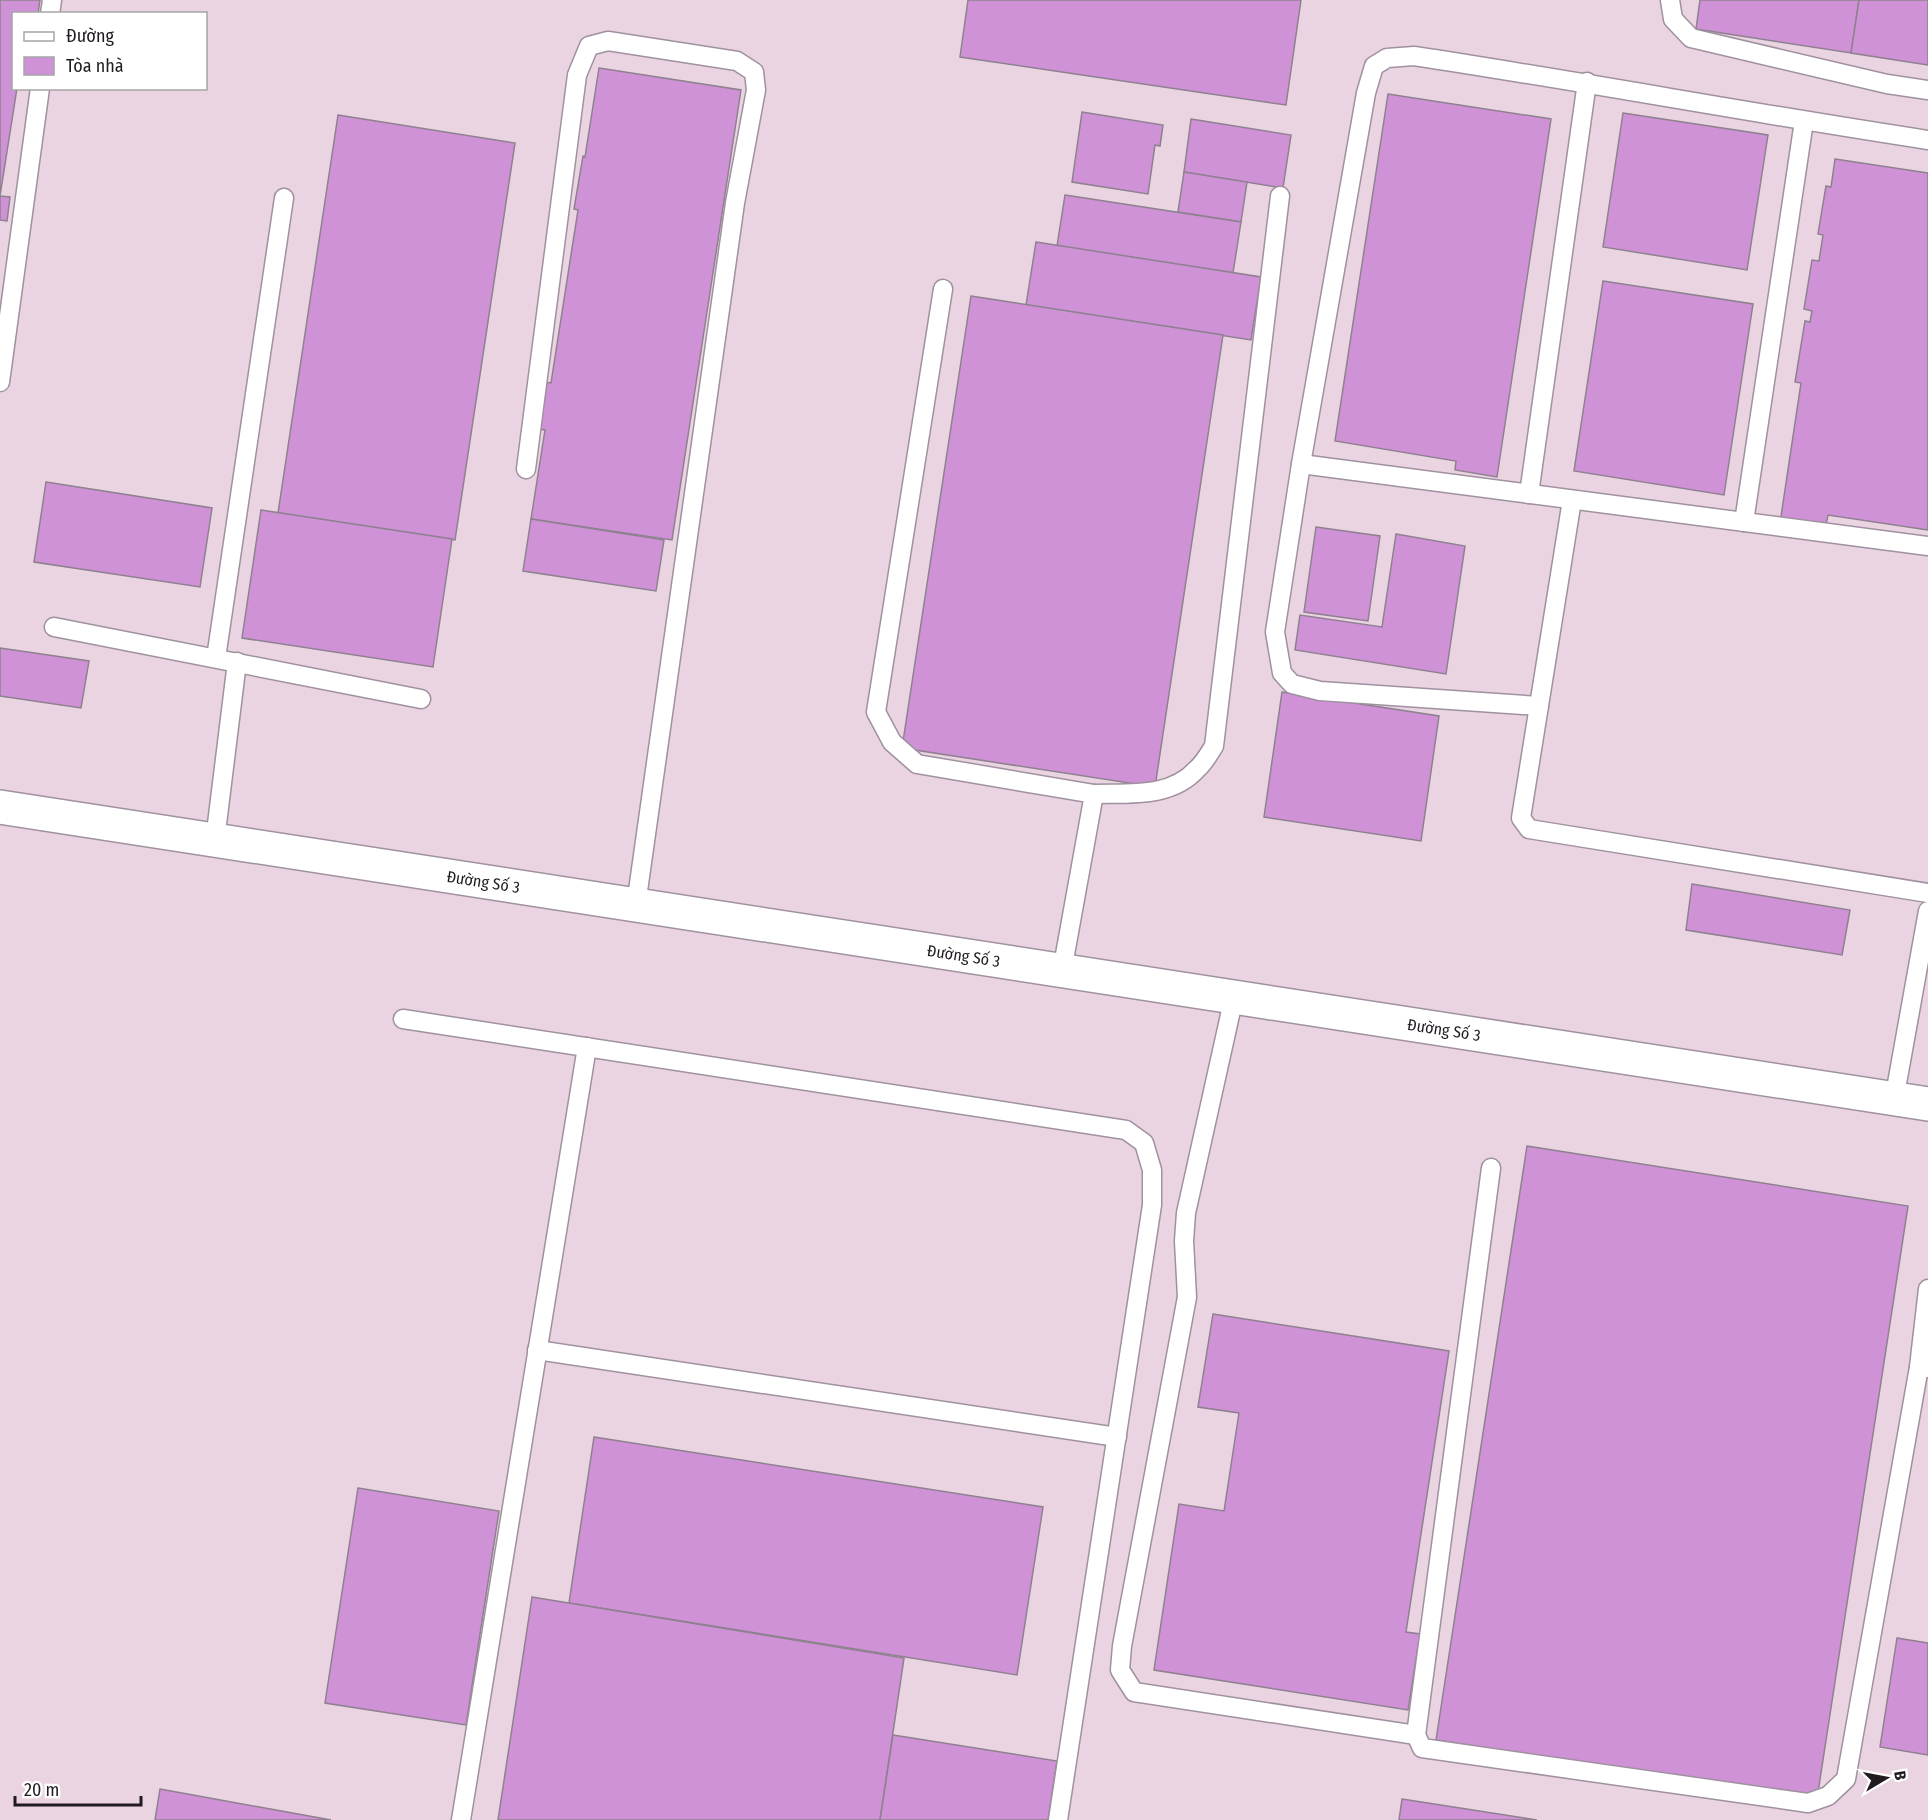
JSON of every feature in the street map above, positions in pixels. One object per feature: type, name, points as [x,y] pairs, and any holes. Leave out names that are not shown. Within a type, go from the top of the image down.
[{"type":"street","name":"Đường Số 3","points":[[0,807],[1928,1104]]},
{"type":"lane","points":[[1670,0],[1673,19],[1691,38],[1887,84],[1928,90]]},
{"type":"lane","points":[[526,469],[578,75],[588,46],[608,41],[737,61],[754,72],[756,90],[735,204],[636,905]]},
{"type":"lane","points":[[1539,706],[1320,691],[1292,684],[1282,673],[1275,632],[1366,93],[1374,66],[1387,58],[1414,56],[1587,82],[1804,121],[1928,140]]},
{"type":"lane","points":[[1529,494],[1587,82]]},
{"type":"lane","points":[[0,382],[40,90]]},
{"type":"lane","points":[[1744,522],[1804,121]]},
{"type":"lane","points":[[943,289],[876,712],[892,742],[916,764],[1094,794],[1158,792],[1179,784],[1197,770],[1214,746],[1280,196]]},
{"type":"lane","points":[[216,658],[284,198]]},
{"type":"lane","points":[[1302,464],[1928,546]]},
{"type":"lane","points":[[1572,500],[1521,818],[1529,829],[1928,893]]},
{"type":"lane","points":[[54,627],[421,699]]},
{"type":"lane","points":[[214,840],[237,662]]},
{"type":"lane","points":[[1062,971],[1094,794]]},
{"type":"lane","points":[[1894,1100],[1923,964],[1928,911]]},
{"type":"lane","points":[[1234,997],[1186,1213],[1184,1241],[1186,1297],[1122,1646],[1120,1670],[1134,1692],[1416,1735]]},
{"type":"lane","points":[[403,1019],[1126,1131],[1144,1143],[1152,1170],[1152,1205],[1058,1820]]},
{"type":"lane","points":[[461,1820],[587,1047]]},
{"type":"lane","points":[[1491,1168],[1416,1735],[1422,1748],[1808,1803],[1828,1796],[1846,1779],[1923,1367],[1928,1289]]},
{"type":"lane","points":[[537,1350],[1117,1437]]},
{"type":"shaded area","points":[[0,0],[1928,0],[1928,1820],[0,1820]]},
{"type":"building","points":[[0,0],[40,0],[38,12],[12,12],[12,90],[17,90],[0,196]]},
{"type":"building","points":[[968,0],[1301,0],[1286,105],[960,57]]},
{"type":"building","points":[[1700,0],[1859,0],[1851,53],[1696,29]]},
{"type":"building","points":[[1859,0],[1928,0],[1928,65],[1851,53]]},
{"type":"building","points":[[599,68],[741,90],[672,540],[531,519],[545,430],[538,429],[545,382],[551,383],[578,210],[574,209]]},
{"type":"building","points":[[1388,94],[1551,119],[1497,477],[1455,470],[1456,461],[1335,441]]},
{"type":"building","points":[[1082,112],[1163,125],[1160,146],[1155,145],[1148,194],[1072,182]]},
{"type":"building","points":[[1623,113],[1768,135],[1747,270],[1603,247]]},
{"type":"building","points":[[338,115],[515,143],[455,540],[278,513]]},
{"type":"building","points":[[1191,119],[1291,135],[1283,188],[1184,172]]},
{"type":"building","points":[[1835,159],[1928,173],[1928,530],[1828,515],[1825,530],[1780,523],[1801,383],[1795,382],[1805,321],[1810,322],[1812,311],[1804,309],[1812,260],[1819,261],[1823,235],[1818,234],[1826,186],[1831,187]]},
{"type":"building","points":[[1184,172],[1247,182],[1241,222],[1178,212]]},
{"type":"building","points":[[1065,195],[1241,222],[1233,273],[1057,246]]},
{"type":"building","points":[[0,196],[10,197],[7,221],[0,220]]},
{"type":"building","points":[[1036,242],[1261,277],[1251,340],[1026,305]]},
{"type":"building","points":[[1603,281],[1753,304],[1724,495],[1574,471]]},
{"type":"building","points":[[971,296],[1223,335],[1155,787],[902,748]]},
{"type":"building","points":[[46,482],[212,508],[200,587],[34,562]]},
{"type":"building","points":[[261,510],[452,539],[433,667],[242,638]]},
{"type":"building","points":[[531,519],[664,540],[656,591],[523,571]]},
{"type":"building","points":[[1316,527],[1380,536],[1368,621],[1304,612]]},
{"type":"building","points":[[1396,534],[1465,546],[1446,674],[1295,650],[1300,615],[1382,627]]},
{"type":"building","points":[[0,648],[89,661],[81,708],[0,696]]},
{"type":"building","points":[[1282,692],[1439,716],[1421,841],[1264,817]]},
{"type":"building","points":[[1692,884],[1850,910],[1842,955],[1686,930]]},
{"type":"building","points":[[1527,1146],[1908,1206],[1817,1799],[1436,1740]]},
{"type":"building","points":[[1213,1314],[1449,1351],[1406,1632],[1420,1634],[1408,1710],[1154,1670],[1179,1504],[1224,1511],[1239,1413],[1198,1407]]},
{"type":"building","points":[[594,1437],[1043,1507],[1017,1675],[569,1603]]},
{"type":"building","points":[[358,1488],[499,1511],[466,1725],[325,1703]]},
{"type":"building","points":[[532,1597],[904,1658],[880,1820],[498,1820]]},
{"type":"building","points":[[1897,1638],[1928,1643],[1928,1755],[1880,1747]]},
{"type":"building","points":[[893,1735],[1057,1761],[1048,1820],[880,1820]]},
{"type":"building","points":[[160,1789],[331,1820],[155,1820]]},
{"type":"building","points":[[1402,1799],[1537,1820],[1399,1820]]}]
